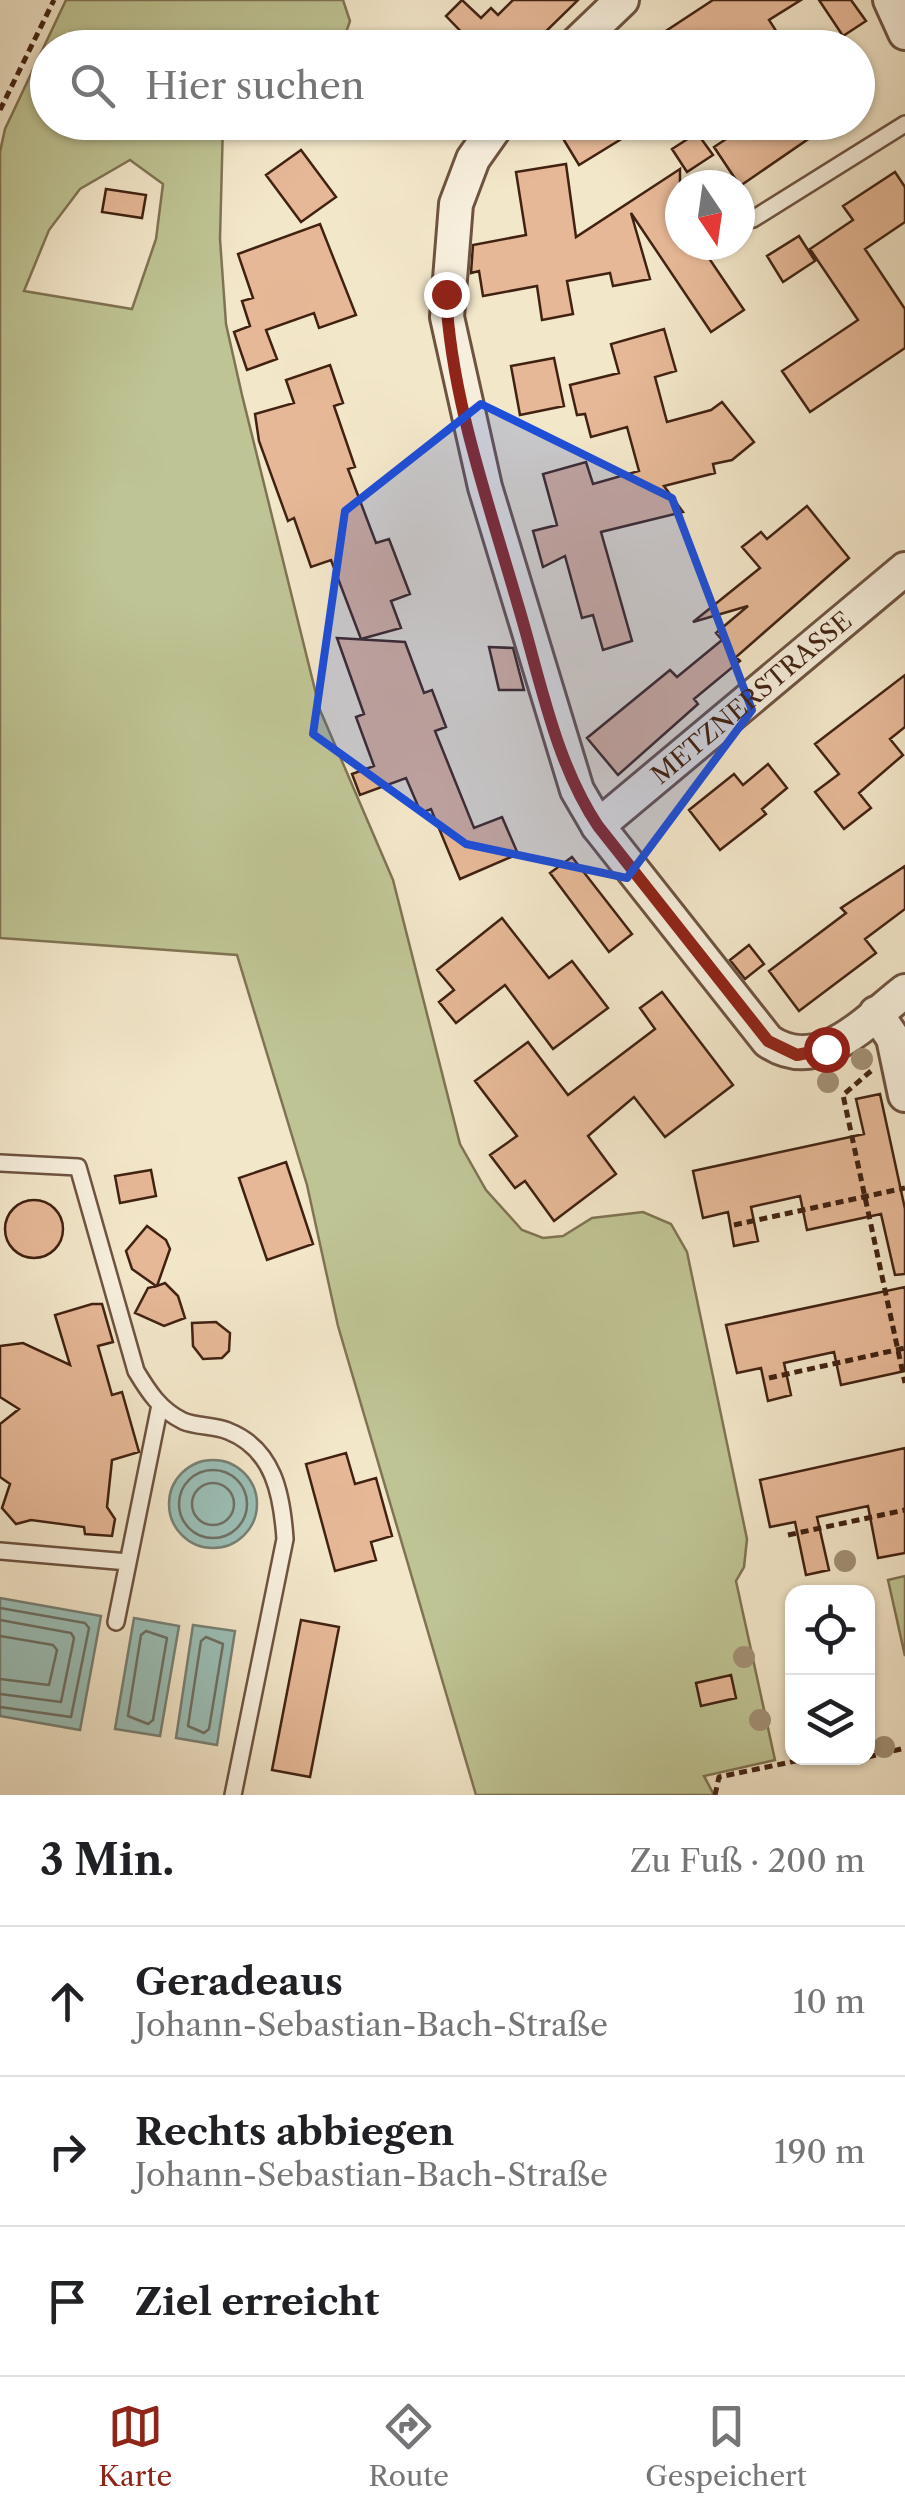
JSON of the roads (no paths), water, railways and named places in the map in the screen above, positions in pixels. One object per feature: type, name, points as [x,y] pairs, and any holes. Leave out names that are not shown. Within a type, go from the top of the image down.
[{"type":"street","points":[[591,30],[622,0]]},
{"type":"street","points":[[890,0],[905,33]]},
{"type":"street","points":[[486,140],[473,158],[456,204],[447,317],[465,414],[546,700],[577,790],[598,826],[768,1041],[797,1055],[838,1043],[905,991]]},
{"type":"street","name":"METZNERSTRASSE","points":[[598,826],[905,569]]},
{"type":"street","points":[[876,1013],[893,1038],[905,1095]]},
{"type":"lane","points":[[755,218],[905,124]]},
{"type":"lane","points":[[0,1163],[78,1167],[136,1371],[160,1405],[183,1421],[228,1430],[258,1448],[282,1500],[285,1539],[232,1795]]},
{"type":"lane","points":[[116,1622],[160,1405]]},
{"type":"lane","points":[[0,1551],[128,1562]]},
{"type":"water","points":[[213,1460],[244,1473],[257,1504],[244,1535],[213,1548],[182,1535],[169,1504],[182,1473]]},
{"type":"water","points":[[0,1598],[101,1616],[80,1730],[0,1716]]},
{"type":"water","points":[[134,1618],[179,1626],[160,1736],[115,1729]]},
{"type":"water","points":[[193,1625],[235,1631],[217,1745],[176,1738]]}]
